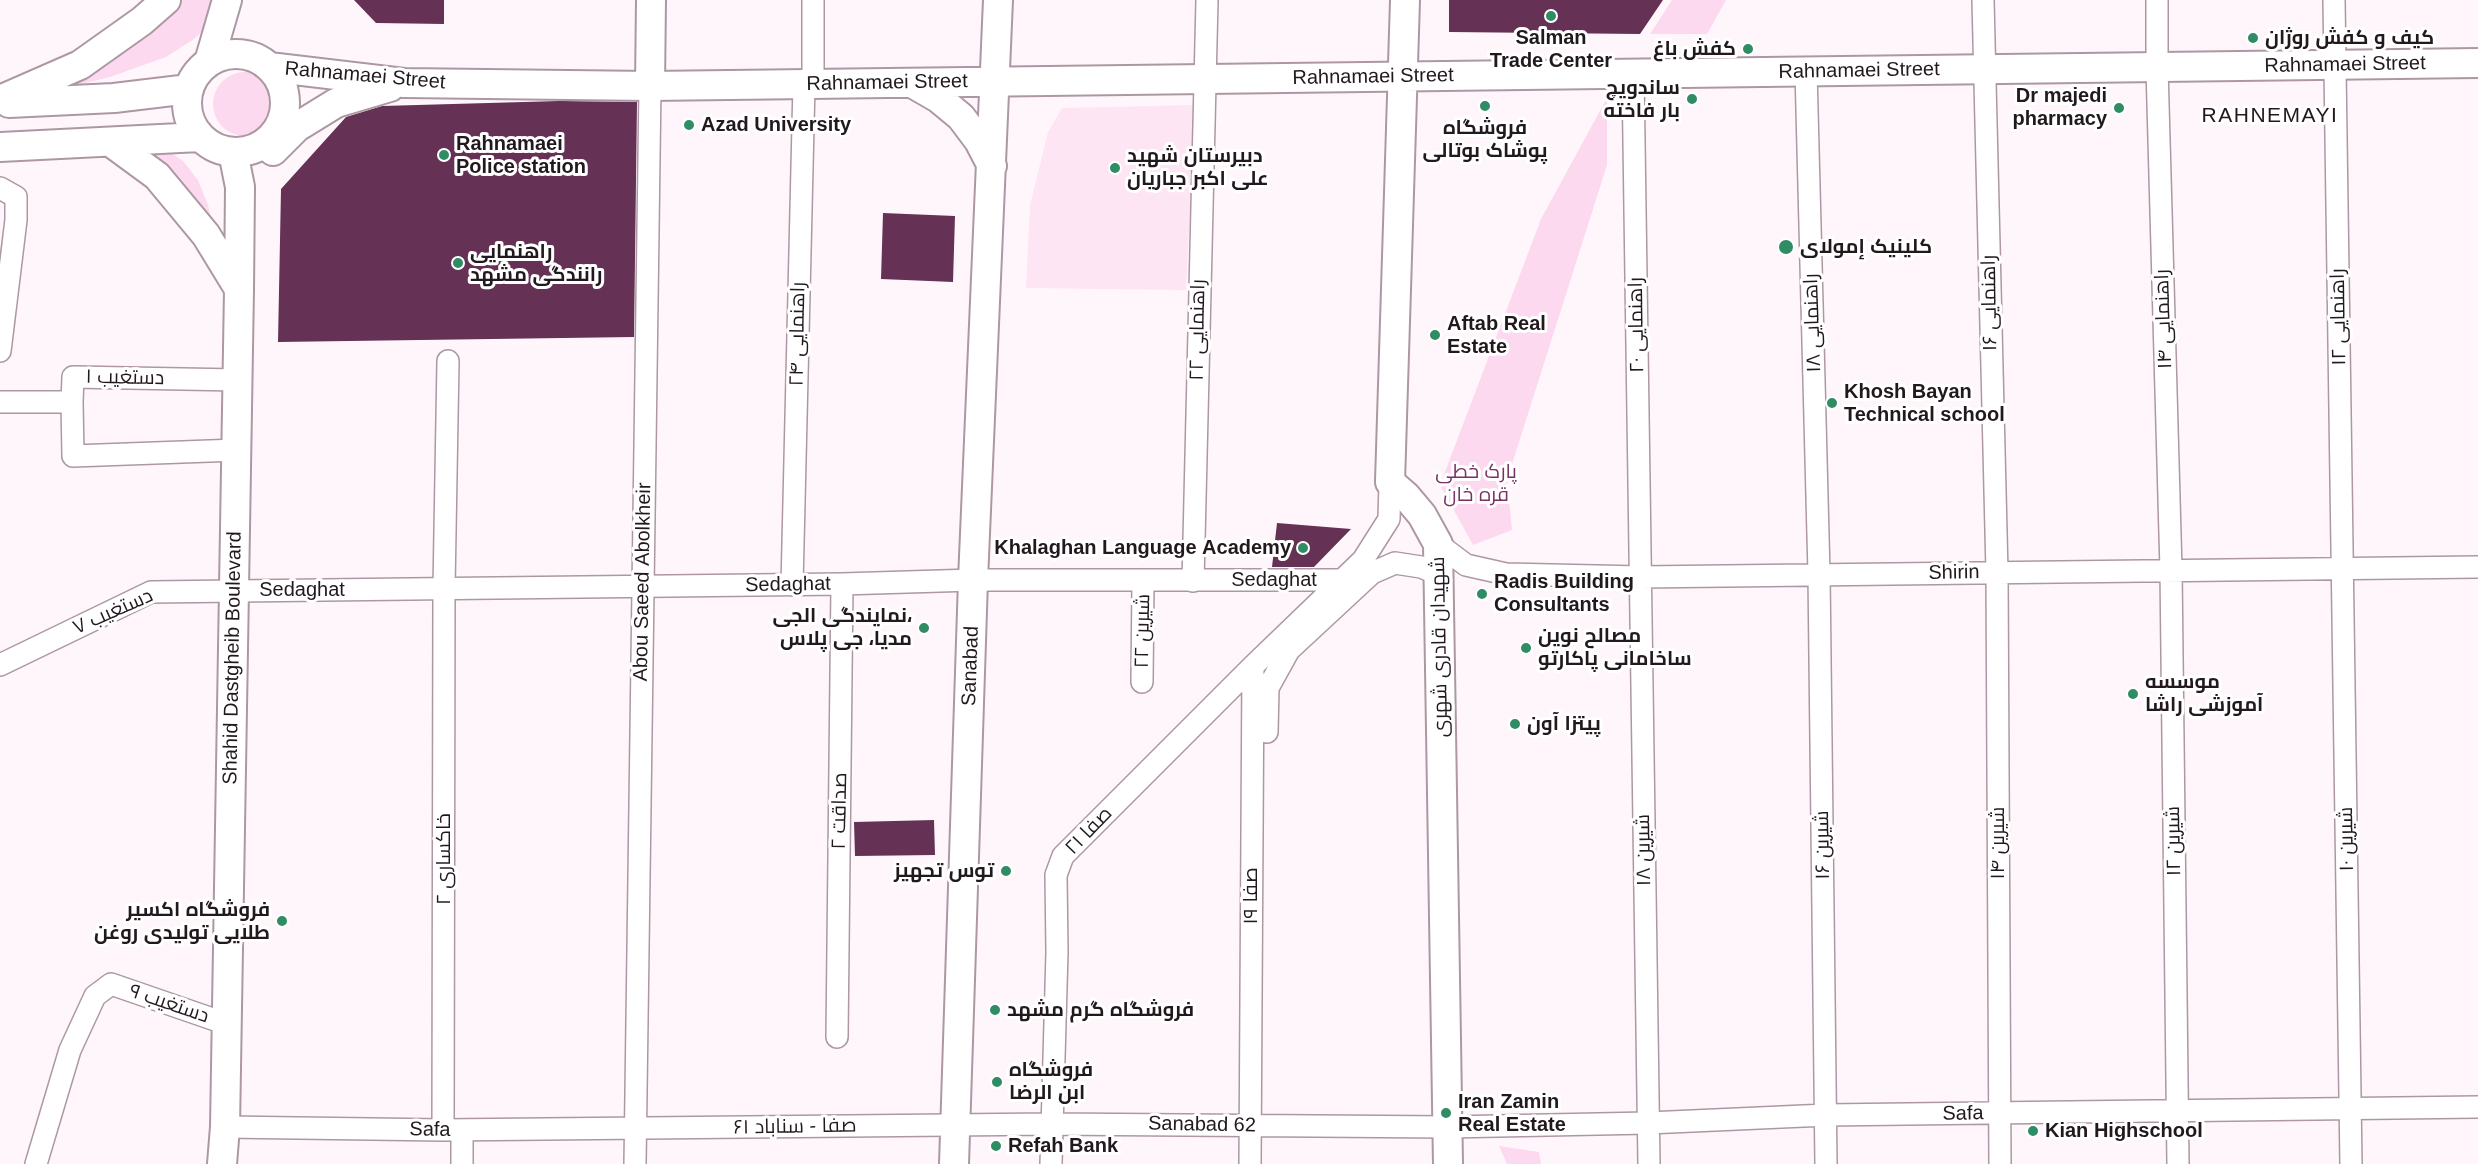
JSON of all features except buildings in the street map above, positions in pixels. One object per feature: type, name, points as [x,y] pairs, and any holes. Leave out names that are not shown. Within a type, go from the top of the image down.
[{"type":"main road","points":[[0,102],[80,65],[142,21],[166,0]]},
{"type":"main road","points":[[209,62],[227,0]]},
{"type":"main road","name":"Abou Saeed Abolkheir","points":[[650,86],[651,0]]},
{"type":"main road","name":"Sanabad","points":[[954,1164],[974,580],[993,168],[998,0]]},
{"type":"main road","points":[[1390,482],[1406,0]]},
{"type":"main road","points":[[240,54],[256,58],[269,67],[279,79],[284,93],[285,108],[281,123],[273,135],[262,145],[248,151],[233,152],[210,145],[200,137],[188,114],[189,89],[197,74],[209,62],[223,55],[240,54]]},
{"type":"main road","name":"Rahnamaei Street","points":[[269,67],[404,83],[650,86],[2478,63]]},
{"type":"main road","points":[[240,187],[297,127],[336,103],[404,83]]},
{"type":"main road","points":[[912,83],[938,98],[961,117],[980,141],[993,168]]},
{"type":"main road","points":[[0,102],[114,98],[189,89]]},
{"type":"main road","points":[[0,147],[200,137]]},
{"type":"main road","points":[[112,143],[157,176],[206,235],[239,289]]},
{"type":"main road","name":"Shahid Dastgheib Boulevard","points":[[222,1164],[225,1127],[239,289],[240,187],[233,152]]},
{"type":"main road","name":"شهیدان قادری شهری","points":[[1390,482],[1407,496],[1422,515],[1438,544],[1448,1164]]},
{"type":"street","name":"راهنمایی ۲۴","points":[[792,585],[813,0]]},
{"type":"street","name":"راهنمایی ۲۲","points":[[1193,581],[1207,0]]},
{"type":"street","name":"راهنمایی ۱۶","points":[[1983,0],[1996,572]]},
{"type":"street","name":"راهنمایی ۱۴","points":[[2157,0],[2171,570]]},
{"type":"street","name":"راهنمایی ۱۲","points":[[2334,0],[2343,568]]},
{"type":"street","name":"راهنمایی ۱۸","points":[[1806,71],[1819,574]]},
{"type":"street","name":"راهنمایی ۲۰","points":[[1633,73],[1641,576]]},
{"type":"street","name":"Abou Saeed Abolkheir","points":[[635,1164],[650,86]]},
{"type":"street","points":[[0,351],[16,220],[8,193]]},
{"type":"street","name":"خاکساری ۲","points":[[448,361],[444,588],[452,1130],[462,1164]]},
{"type":"street","name":"دستغیب ۱","points":[[0,402],[72,402],[74,377],[238,380]]},
{"type":"street","points":[[72,402],[73,456],[237,450]]},
{"type":"street","name":"صفا ۲۱","points":[[1052,1164],[1051,1124],[1057,952],[1056,875],[1064,856],[1253,666],[1363,560],[1389,519],[1390,482]]},
{"type":"street","name":"Shirin","points":[[1438,544],[1466,565],[1506,574],[1641,576],[2478,567]]},
{"type":"street","points":[[1251,841],[1265,807],[1268,688],[1289,650],[1372,573],[1395,563],[1421,567],[1438,574]]},
{"type":"street","name":"شیرین ۱۰","points":[[2343,568],[2351,1164]]},
{"type":"street","name":"شیرین ۱۲","points":[[2171,570],[2178,1164]]},
{"type":"street","name":"شیرین ۱۴","points":[[1996,572],[2000,1164]]},
{"type":"street","name":"شیرین ۱۶","points":[[1819,574],[1826,1164]]},
{"type":"street","name":"شیرین ۱۸","points":[[1641,576],[1649,1164]]},
{"type":"street","name":"Sedaghat","points":[[234,590],[792,585],[974,580],[1341,580]]},
{"type":"street","name":"شیرین ۲۲","points":[[1142,682],[1143,581]]},
{"type":"street","name":"صداقت ۲","points":[[837,1038],[842,584]]},
{"type":"street","name":"دستغیب ۷","points":[[0,665],[151,592],[234,590]]},
{"type":"street","name":"صفا ۱۹","points":[[1250,1164],[1253,666]]},
{"type":"street","name":"دستغیب ۹","points":[[36,1164],[70,1050],[95,996],[111,984],[227,1024]]},
{"type":"street","name":"Safa","points":[[1448,1127],[1648,1123],[1826,1115],[2478,1107]]},
{"type":"street","name":"Sanabad 62","points":[[956,1125],[1448,1127]]},
{"type":"street","name":"صفا - سناباد ۶۱","points":[[635,1129],[956,1125]]},
{"type":"street","name":"Safa","points":[[225,1127],[452,1130],[635,1129]]},
{"type":"shaded area","name":"دبیرستان شهید علی اکبر جباریان","points":[[1195,105],[1186,290],[1026,288],[1030,205],[1048,132],[1062,108]]},
{"type":"green space","points":[[180,0],[219,0],[214,21],[194,39],[166,57],[110,77],[62,89]]},
{"type":"green space","points":[[1672,0],[1726,0],[1707,34],[1650,34]]},
{"type":"green space","points":[[245,72],[263,77],[268,81],[272,86],[277,104],[272,122],[268,127],[263,131],[245,136],[227,131],[222,127],[218,122],[213,104],[218,86],[222,81],[227,77]]},
{"type":"green space","name":"پارک خطی قره خان","points":[[1607,98],[1607,165],[1507,480],[1512,530],[1473,545],[1440,485],[1541,219]]},
{"type":"green space","points":[[170,152],[183,161],[198,180],[208,205],[215,236],[139,153]]},
{"type":"green space","points":[[1499,1146],[1539,1152],[1541,1164],[1507,1164]]},
{"type":"place","name":"Salman Trade Center","points":[[1551,16]]},
{"type":"place","name":"کیف و کفش روژان","points":[[2253,38]]},
{"type":"place","name":"کفش باغ","points":[[1748,49]]},
{"type":"place","name":"ساندویچ بار فاخته","points":[[1692,99]]},
{"type":"place","name":"فروشگاه پوشاک بوتالی","points":[[1485,106]]},
{"type":"place","name":"Dr majedi pharmacy","points":[[2119,108]]},
{"type":"place","name":"Azad University","points":[[689,125]]},
{"type":"place","name":"Rahnamaei Police station","points":[[444,155]]},
{"type":"place","name":"دبیرستان شهید علی اکبر جباریان","points":[[1115,168]]},
{"type":"place","name":"کلینیک إمولای","points":[[1786,247]]},
{"type":"place","name":"راهنمایی رانندگی مشهد","points":[[458,263]]},
{"type":"place","name":"Aftab Real Estate","points":[[1435,335]]},
{"type":"place","name":"Khosh Bayan Technical school","points":[[1832,403]]},
{"type":"place","name":"Khalaghan Language Academy","points":[[1303,548]]},
{"type":"place","name":"Radis Building Consultants","points":[[1482,594]]},
{"type":"place","name":"نمایندگی الجی، مدیا، جی پلاس","points":[[924,628]]},
{"type":"place","name":"مصالح نوین ساخامانی پاکارتو","points":[[1526,648]]},
{"type":"place","name":"موسسه آموزشی راشا","points":[[2133,694]]},
{"type":"place","name":"پیتزا آون","points":[[1515,724]]},
{"type":"place","name":"توس تجهیز","points":[[1006,871]]},
{"type":"place","name":"فروشگاه اکسیر طلایی تولیدی روغن","points":[[282,921]]},
{"type":"place","name":"فروشگاه گرم مشهد","points":[[995,1010]]},
{"type":"place","name":"فروشگاه ابن الرضا","points":[[997,1082]]},
{"type":"place","name":"Iran Zamin Real Estate","points":[[1446,1113]]},
{"type":"place","name":"Kian Highschool","points":[[2033,1131]]},
{"type":"place","name":"Refah Bank","points":[[996,1146]]},
{"type":"district","name":"RAHNEMAYI","points":[[2270,116]]}]
